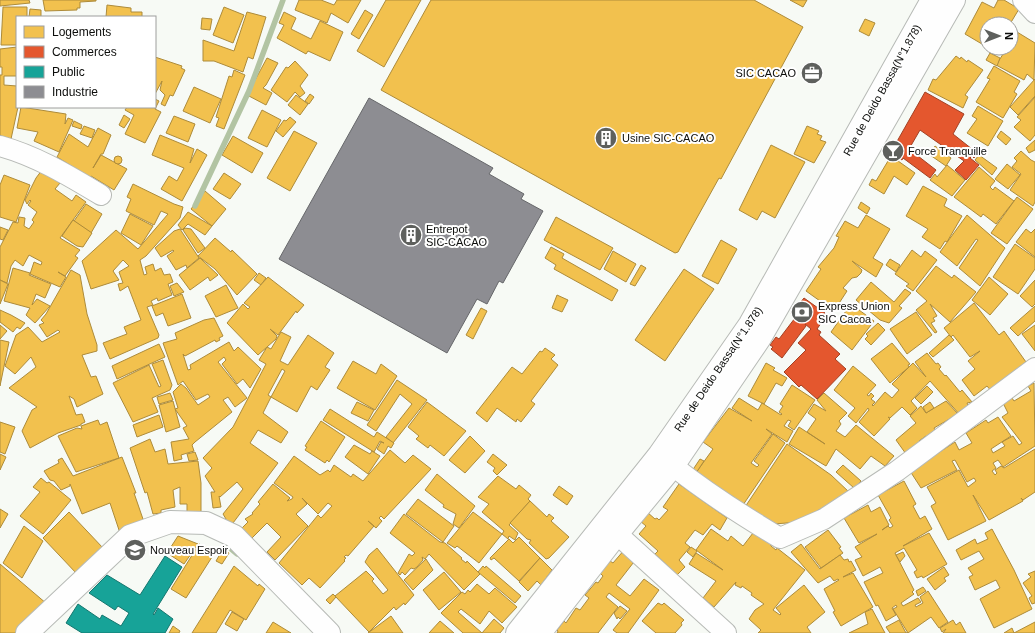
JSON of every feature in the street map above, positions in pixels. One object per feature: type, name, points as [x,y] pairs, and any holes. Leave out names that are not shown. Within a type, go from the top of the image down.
[{"type":"main road","name":"Rue de Deido Bassa(N°1.878)","points":[[517,633],[611,528],[659,455],[750,324],[932,0]]},
{"type":"main road","points":[[540,633],[611,528],[673,466],[760,338],[954,0]]},
{"type":"main road","points":[[27,633],[130,536],[170,522],[206,523],[234,536],[328,633]]},
{"type":"street","points":[[1023,0],[1035,13]]},
{"type":"street","points":[[0,146],[43,162],[101,195]]},
{"type":"street","points":[[673,466],[733,510],[780,538],[824,519],[898,471],[1035,368]]},
{"type":"street","points":[[611,528],[726,633]]},
{"type":"building: Logements","points":[[0,0],[29,0],[30,3],[0,6]]},
{"type":"building: Logements","points":[[43,0],[96,1],[80,2],[80,8],[77,8],[77,10],[45,11]]},
{"type":"building: Logements","points":[[299,0],[321,0],[334,5],[337,0],[361,0],[348,23],[331,13],[327,23],[295,10]]},
{"type":"building: Logements","points":[[386,0],[421,0],[384,67],[357,51]]},
{"type":"building: Logements","name":"Usine SIC-CACAO","points":[[431,0],[754,0],[803,27],[721,179],[719,178],[678,252],[675,253],[381,90]]},
{"type":"building: Logements","points":[[790,0],[807,0],[803,7]]},
{"type":"building: Logements","points":[[998,0],[1004,0],[1019,9],[1015,16],[979,16],[979,42],[965,34],[982,2],[994,8]]},
{"type":"building: Logements","points":[[107,5],[131,8],[131,12],[142,12],[142,16],[106,16]]},
{"type":"building: Logements","points":[[3,7],[27,7],[27,16],[16,16],[16,45],[1,45]]},
{"type":"building: Logements","points":[[224,7],[244,15],[233,43],[213,35]]},
{"type":"building: Logements","points":[[30,9],[41,10],[41,16],[29,16]]},
{"type":"building: Logements","points":[[365,10],[373,15],[359,39],[351,34]]},
{"type":"building: Logements","points":[[247,12],[266,17],[253,59],[248,57],[243,72],[214,61],[203,61],[203,40],[234,51]]},
{"type":"building: Logements","points":[[284,12],[296,18],[291,29],[311,39],[320,21],[343,32],[330,61],[308,51],[306,54],[277,38],[284,25],[279,23]]},
{"type":"building: Logements","points":[[202,18],[212,19],[210,30],[201,29]]},
{"type":"building: Logements","points":[[865,19],[875,23],[869,36],[859,31]]},
{"type":"building: Logements","points":[[1019,33],[1035,43],[1034,80],[1027,74],[1024,80],[996,65],[1002,56],[1019,56]]},
{"type":"building: Logements","points":[[16,47],[16,76],[4,76],[4,85],[16,86],[16,108],[18,108],[11,139],[0,136],[0,75],[2,75],[2,67],[0,67],[0,49]]},
{"type":"building: Logements","points":[[956,56],[960,59],[961,57],[967,62],[968,60],[983,70],[965,95],[968,97],[963,108],[928,90],[933,79],[936,80]]},
{"type":"building: Logements","points":[[988,56],[996,56],[1000,58],[997,66],[986,60]]},
{"type":"building: Logements","points":[[156,57],[182,66],[181,68],[185,70],[173,96],[170,95],[165,106],[161,104],[165,95],[160,90],[162,81],[156,92]]},
{"type":"building: Logements","points":[[267,58],[278,63],[263,88],[272,93],[266,105],[247,95]]},
{"type":"building: Logements","points":[[295,61],[308,75],[300,86],[305,93],[300,97],[295,92],[287,102],[271,90],[286,67],[288,68]]},
{"type":"building: Logements","points":[[994,66],[1020,81],[1014,92],[1017,94],[1003,118],[976,102],[990,79],[987,78]]},
{"type":"building: Logements","points":[[234,70],[245,75],[224,129],[216,126],[219,118],[216,117],[229,76],[232,77]]},
{"type":"building: Logements","points":[[1035,79],[1035,96],[1018,115],[1010,107]]},
{"type":"building: Logements","points":[[194,87],[221,99],[210,123],[183,111]]},
{"type":"building: Logements","points":[[310,94],[314,97],[309,104],[305,101]]},
{"type":"building: Logements","points":[[296,95],[308,104],[300,115],[288,105]]},
{"type":"building: Logements","points":[[1035,97],[1035,135],[1030,141],[1014,127],[1021,120],[1017,117]]},
{"type":"building: Logements","points":[[156,100],[159,101],[156,107]]},
{"type":"building: Logements","points":[[978,106],[1003,121],[988,146],[967,133],[977,119],[972,116]]},
{"type":"building: Logements","points":[[21,108],[66,114],[65,124],[68,118],[73,120],[59,152],[34,141],[38,132],[17,128]]},
{"type":"building: Logements","points":[[126,108],[156,108],[161,112],[145,143],[125,134],[134,115],[125,110]]},
{"type":"building: Logements","points":[[262,110],[281,120],[267,147],[248,138]]},
{"type":"building: Logements","points":[[124,115],[130,119],[124,128],[119,125]]},
{"type":"building: Logements","points":[[174,116],[195,124],[188,142],[166,133]]},
{"type":"building: Logements","points":[[290,117],[296,122],[283,137],[276,131],[284,120],[286,121]]},
{"type":"building: Logements","points":[[74,121],[82,125],[81,129],[72,126]]},
{"type":"building: Logements","points":[[84,126],[95,130],[92,138],[80,134]]},
{"type":"building: Logements","points":[[807,126],[819,131],[817,134],[822,136],[820,140],[826,142],[814,163],[794,154]]},
{"type":"building: Logements","points":[[98,128],[111,135],[103,154],[101,154],[93,168],[101,155],[127,169],[114,190],[91,176],[87,181],[71,171],[73,167],[57,157],[69,134],[88,147]]},
{"type":"building: Logements","points":[[294,131],[317,143],[290,191],[267,178]]},
{"type":"building: Logements","points":[[1001,131],[1011,139],[1006,145],[997,137]]},
{"type":"building: Logements","points":[[160,135],[194,149],[190,163],[197,149],[207,155],[182,201],[161,189],[169,176],[177,181],[184,168],[152,155]]},
{"type":"building: Logements","points":[[233,136],[263,153],[252,173],[222,155]]},
{"type":"building: Logements","points":[[1035,140],[1035,150],[1029,153],[1026,148]]},
{"type":"building: Logements","points":[[771,145],[805,162],[775,218],[762,211],[757,220],[739,210]]},
{"type":"building: Logements","points":[[935,146],[951,158],[946,166],[930,155]]},
{"type":"building: Logements","points":[[1021,151],[1035,162],[1035,202],[1033,206],[1010,190],[1021,174],[1012,167],[1017,161],[1014,158]]},
{"type":"building: Logements","points":[[979,155],[997,168],[992,175],[975,160]]},
{"type":"building: Logements","points":[[116,156],[120,156],[122,160],[120,164],[116,164],[114,162],[114,158]]},
{"type":"building: Logements","points":[[891,156],[915,173],[907,185],[894,176],[884,194],[869,185],[872,179],[876,181]]},
{"type":"building: Logements","points":[[1007,164],[1020,175],[1008,189],[995,179]]},
{"type":"building: Logements","points":[[947,165],[965,180],[952,196],[930,180],[935,174],[937,177]]},
{"type":"building: Logements","points":[[979,167],[995,181],[990,187],[993,190],[995,187],[1014,201],[996,224],[983,214],[981,217],[954,197]]},
{"type":"building: Logements","points":[[42,170],[60,183],[55,189],[72,201],[76,195],[86,202],[60,238],[80,250],[75,256],[78,258],[65,276],[58,272],[66,277],[60,287],[30,274],[34,262],[41,265],[42,262],[29,255],[23,266],[15,260],[11,266],[7,283],[0,280],[0,247],[13,222],[18,223],[19,217],[25,218],[24,226],[29,229],[34,222],[32,220],[37,212],[28,205],[31,201],[30,200],[27,204],[25,200],[36,178]]},
{"type":"building: Logements","points":[[224,173],[241,184],[230,199],[213,189]]},
{"type":"building: Logements","points":[[4,175],[30,185],[16,222],[0,217],[0,185]]},
{"type":"building: Logements","points":[[133,184],[183,207],[180,218],[146,256],[140,260],[144,275],[147,274],[145,267],[153,264],[155,271],[161,268],[164,275],[170,274],[173,282],[168,284],[172,295],[158,301],[157,298],[151,301],[153,305],[147,307],[159,335],[158,338],[110,359],[103,343],[127,334],[124,327],[141,320],[128,286],[120,291],[118,284],[123,283],[119,272],[129,266],[123,260],[113,271],[119,280],[91,289],[82,261],[116,230],[138,249],[168,214],[161,211],[154,225],[126,211],[131,199],[127,197]]},
{"type":"building: Logements","points":[[923,186],[947,199],[944,206],[962,216],[947,242],[945,241],[940,249],[922,237],[928,229],[906,216]]},
{"type":"building: Logements","points":[[205,191],[226,209],[212,226],[191,209]]},
{"type":"building: Logements","points":[[1017,197],[1033,209],[1007,244],[991,233]]},
{"type":"building: Logements","points":[[861,202],[870,208],[867,214],[858,208]]},
{"type":"building: Logements","points":[[86,204],[102,214],[91,233],[74,221]]},
{"type":"building: Logements","points":[[188,212],[212,226],[205,235],[188,224],[182,230],[178,225]]},
{"type":"building: Logements","points":[[130,214],[153,226],[141,245],[121,233]]},
{"type":"building: Logements","points":[[866,215],[890,229],[873,258],[883,264],[876,277],[852,261],[862,270],[861,273],[857,277],[852,278],[843,288],[847,291],[834,311],[806,291],[821,269],[818,267],[834,248],[839,237],[836,236],[845,221],[858,228]]},
{"type":"building: Logements","points":[[967,215],[1005,248],[980,286],[959,268],[978,240],[976,239],[957,266],[940,252]]},
{"type":"building: Logements","points":[[556,217],[613,248],[600,270],[544,240]]},
{"type":"building: Logements","points":[[73,220],[92,233],[83,247],[77,246],[62,236]]},
{"type":"building: Logements","points":[[0,227],[8,230],[3,240],[0,239]]},
{"type":"building: Logements","points":[[185,228],[191,229],[205,248],[198,253],[183,230]]},
{"type":"building: Logements","points":[[180,229],[199,258],[187,268],[186,265],[176,270],[167,256],[174,251],[173,250],[161,257],[155,248],[174,231]]},
{"type":"building: Logements","points":[[1026,229],[1031,233],[1035,229],[1035,257],[1016,242]]},
{"type":"building: Logements","points":[[215,238],[231,252],[232,250],[257,274],[237,295],[215,269],[198,256]]},
{"type":"building: Logements","points":[[721,240],[737,249],[718,284],[702,276]]},
{"type":"building: Logements","points":[[1015,244],[1035,258],[1035,269],[1018,294],[993,277]]},
{"type":"building: Logements","points":[[551,247],[564,254],[562,258],[618,290],[612,301],[554,269],[556,265],[545,258]]},
{"type":"building: Logements","points":[[912,250],[921,257],[925,251],[937,260],[913,291],[906,286],[909,284],[895,274]]},
{"type":"building: Logements","points":[[613,251],[636,264],[626,282],[604,269]]},
{"type":"building: Logements","points":[[200,258],[218,275],[210,281],[208,277],[190,290],[179,275]]},
{"type":"building: Logements","points":[[890,259],[900,265],[896,272],[886,265]]},
{"type":"building: Logements","points":[[641,265],[646,268],[635,286],[630,284]]},
{"type":"building: Logements","points":[[936,266],[952,278],[954,275],[976,292],[950,322],[930,304],[937,316],[933,318],[935,321],[931,323],[937,332],[935,333],[916,310],[927,301],[916,291]]},
{"type":"building: Logements","points":[[13,268],[30,273],[29,275],[51,284],[45,298],[36,294],[32,305],[37,299],[50,306],[35,323],[26,315],[30,308],[4,301]]},
{"type":"building: Logements","points":[[684,269],[714,289],[665,361],[635,340]]},
{"type":"building: Logements","points":[[71,270],[80,275],[87,314],[97,345],[97,351],[82,355],[91,377],[96,376],[103,394],[77,407],[74,399],[69,396],[76,415],[82,414],[85,422],[81,425],[58,433],[30,448],[22,431],[32,410],[37,407],[9,388],[36,367],[31,357],[15,374],[5,366],[16,335],[28,327],[42,342],[60,332],[58,330],[47,337],[39,325],[44,323],[41,320],[46,314]]},
{"type":"building: Logements","points":[[259,273],[266,278],[261,285],[254,280]]},
{"type":"building: Logements","points":[[268,277],[304,305],[297,313],[296,311],[278,335],[270,329],[277,336],[276,339],[258,355],[227,323],[243,304],[248,309],[250,307],[244,303]]},
{"type":"building: Logements","points":[[989,277],[1008,294],[990,315],[972,300]]},
{"type":"building: Logements","points":[[0,280],[8,284],[0,304]]},
{"type":"building: Logements","points":[[1035,280],[1035,304],[1032,307],[1020,296]]},
{"type":"building: Logements","points":[[871,282],[894,302],[905,289],[911,293],[899,306],[902,308],[889,323],[880,320],[856,300]]},
{"type":"building: Logements","points":[[177,283],[184,292],[174,296],[170,286]]},
{"type":"building: Logements","points":[[226,285],[238,308],[216,317],[205,296]]},
{"type":"building: Logements","points":[[182,294],[191,318],[168,326],[163,313],[156,316],[152,306]]},
{"type":"building: Logements","points":[[557,295],[568,300],[562,312],[552,308]]},
{"type":"building: Logements","points":[[974,303],[999,335],[1004,331],[1026,362],[1004,379],[992,392],[987,386],[974,396],[962,380],[975,369],[968,361],[980,351],[970,357],[953,335],[951,337],[944,328]]},
{"type":"building: Logements","points":[[851,304],[874,321],[852,350],[831,332]]},
{"type":"building: Logements","points":[[1035,306],[1035,321],[1018,336],[1010,328]]},
{"type":"building: Logements","points":[[481,308],[487,311],[473,339],[466,335]]},
{"type":"building: Logements","points":[[0,310],[25,323],[20,329],[17,327],[13,332],[0,322]]},
{"type":"building: Logements","points":[[916,312],[932,335],[907,354],[890,329]]},
{"type":"building: Logements","points":[[214,318],[223,336],[219,338],[220,340],[216,342],[215,340],[185,356],[183,354],[188,370],[191,369],[190,365],[229,342],[234,351],[238,347],[261,369],[250,388],[243,379],[237,384],[222,364],[226,360],[224,357],[218,362],[247,398],[235,407],[228,397],[223,400],[232,412],[192,445],[194,451],[181,455],[182,459],[174,461],[171,442],[189,439],[183,428],[187,426],[175,409],[178,408],[173,392],[181,384],[186,388],[198,405],[210,397],[208,394],[196,400],[183,381],[178,385],[163,343],[177,339],[175,333],[204,320]]},
{"type":"building: Logements","points":[[878,323],[885,330],[871,345],[865,339],[868,336],[866,334]]},
{"type":"building: Logements","points":[[0,325],[7,331],[0,339]]},
{"type":"building: Logements","points":[[1035,325],[1035,351],[1022,334]]},
{"type":"building: Logements","points":[[281,332],[291,337],[280,361],[288,365],[308,335],[334,353],[325,367],[330,370],[317,390],[311,386],[297,412],[271,397],[263,413],[288,432],[281,443],[258,430],[250,443],[278,463],[230,527],[224,522],[226,519],[223,514],[243,489],[237,482],[220,497],[219,496],[221,507],[213,508],[211,492],[215,492],[205,476],[212,468],[203,458],[233,427],[266,364],[259,360],[267,347],[271,349]],"holes":[[[282,369],[285,371],[271,397],[268,395]]]},
{"type":"building: Logements","points":[[949,335],[954,340],[933,357],[929,353]]},
{"type":"building: Logements","points":[[0,340],[9,342],[0,386]]},
{"type":"building: Logements","points":[[892,343],[910,364],[908,365],[909,367],[890,383],[871,359]]},
{"type":"building: Logements","points":[[159,344],[165,357],[117,379],[112,366]]},
{"type":"building: Logements","points":[[545,348],[555,355],[551,359],[558,365],[531,401],[535,404],[521,422],[517,419],[516,422],[497,408],[487,422],[476,413],[512,367],[522,374],[540,351],[542,352]]},
{"type":"building: Logements","points":[[927,353],[936,364],[938,363],[941,367],[939,369],[945,376],[946,375],[960,392],[962,390],[972,402],[967,403],[969,408],[960,415],[930,381],[911,401],[917,408],[910,415],[902,407],[890,418],[888,417],[890,419],[874,436],[859,422],[869,410],[868,408],[856,423],[848,416],[855,408],[834,390],[853,366],[876,385],[867,395],[869,396],[871,393],[874,396],[871,399],[875,402],[872,405],[873,406],[885,392],[892,398],[899,390],[892,384],[913,363],[926,377],[915,362]]},
{"type":"building: Logements","points":[[163,360],[172,385],[170,390],[152,398],[158,412],[133,422],[113,383],[149,365],[159,387],[161,386],[152,364]]},
{"type":"building: Logements","points":[[353,361],[376,374],[381,364],[397,376],[375,410],[337,388]]},
{"type":"building: Logements","points":[[766,363],[775,368],[773,370],[787,378],[782,386],[776,383],[764,404],[748,396]]},
{"type":"building: Logements","points":[[397,380],[427,400],[393,443],[386,437],[412,404],[400,394],[376,431],[367,425]]},
{"type":"building: Logements","points":[[1034,383],[1035,446],[1003,467],[998,460],[993,463],[996,468],[992,471],[995,475],[997,473],[995,470],[1001,466],[1004,468],[1035,449],[1035,492],[1023,500],[1021,498],[1023,501],[989,520],[973,495],[986,521],[948,540],[931,506],[936,503],[927,487],[959,470],[968,487],[976,481],[974,478],[967,482],[955,460],[952,461],[957,470],[921,488],[910,471],[955,442],[959,450],[972,443],[966,433],[986,420],[988,423],[998,417],[1011,436],[991,449],[993,453],[1005,446],[1002,442],[1013,436],[1019,445],[1022,443],[1002,417],[1008,413],[1003,403],[1012,398],[1014,401],[1031,391],[1028,386]]},
{"type":"building: Logements","points":[[792,385],[815,400],[794,430],[788,426],[791,421],[788,420],[784,426],[793,431],[787,442],[766,429],[772,434],[751,463],[757,467],[759,465],[754,461],[773,434],[785,443],[743,505],[732,496],[731,497],[721,489],[720,490],[695,474],[713,449],[703,442],[729,408],[752,421],[732,408],[739,398],[758,410],[762,403],[781,415],[782,414],[779,412],[783,406],[780,404]]},
{"type":"building: Logements","points":[[927,386],[933,392],[921,404],[915,398]]},
{"type":"building: Logements","points":[[170,393],[173,400],[159,404],[157,397]]},
{"type":"building: Logements","points":[[824,393],[847,413],[839,421],[841,424],[836,431],[845,437],[856,425],[894,456],[885,466],[871,456],[860,469],[836,449],[826,466],[789,444],[799,427],[825,444],[807,432],[816,419],[808,413],[814,404],[826,411],[817,400]]},
{"type":"building: Logements","points":[[173,401],[180,427],[166,432],[159,405]]},
{"type":"building: Logements","points":[[946,401],[958,414],[934,428],[936,432],[919,441],[921,443],[906,454],[896,440],[916,423],[910,416],[921,406],[926,413]]},
{"type":"building: Logements","points":[[357,402],[374,410],[368,421],[351,413]]},
{"type":"building: Logements","points":[[427,402],[466,431],[444,456],[430,445],[428,448],[416,439],[419,436],[408,427]]},
{"type":"building: Logements","points":[[930,402],[934,408],[926,413],[923,407]]},
{"type":"building: Logements","points":[[330,409],[374,437],[377,432],[394,443],[391,448],[388,446],[384,454],[377,449],[381,442],[384,443],[380,441],[374,452],[323,420]]},
{"type":"building: Logements","points":[[159,415],[163,427],[137,437],[133,425]]},
{"type":"building: Logements","points":[[98,420],[100,425],[107,422],[119,458],[76,472],[58,436],[77,428],[82,429],[81,426]]},
{"type":"building: Logements","points":[[321,421],[345,437],[329,462],[327,460],[325,463],[305,450],[307,447],[305,446]]},
{"type":"building: Logements","points":[[0,422],[15,427],[5,454],[0,452]]},
{"type":"building: Logements","points":[[470,436],[485,451],[465,473],[449,460]]},
{"type":"building: Logements","points":[[150,439],[155,452],[165,449],[168,464],[198,461],[201,483],[201,513],[187,513],[187,504],[180,504],[180,487],[173,490],[175,507],[161,510],[161,513],[153,514],[147,492],[145,493],[130,448]]},
{"type":"building: Logements","points":[[787,444],[831,475],[849,492],[799,522],[774,524],[745,507]]},
{"type":"building: Logements","points":[[354,445],[370,454],[372,451],[380,456],[368,474],[345,457]]},
{"type":"building: Logements","points":[[390,450],[405,463],[413,455],[431,469],[384,519],[381,516],[379,518],[382,521],[376,528],[374,526],[348,556],[346,555],[344,557],[346,558],[344,560],[345,561],[320,588],[309,578],[302,585],[279,563],[318,515],[321,518],[332,506],[328,503],[318,514],[302,498],[307,504],[296,514],[308,526],[275,560],[267,552],[281,537],[267,523],[252,538],[242,528],[248,522],[245,519],[253,514],[252,513],[260,504],[258,502],[273,484],[290,498],[287,501],[292,499],[293,497],[274,483],[294,456],[320,475],[328,470],[330,472],[334,465],[351,477],[353,474],[363,481]]},
{"type":"building: Logements","points":[[195,452],[198,460],[189,461],[187,454]]},
{"type":"building: Logements","points":[[0,454],[6,457],[0,470]]},
{"type":"building: Logements","points":[[493,454],[507,465],[497,475],[493,471],[495,468],[487,462]]},
{"type":"building: Logements","points":[[122,457],[136,493],[134,493],[144,522],[120,533],[110,503],[82,514],[70,484],[70,486],[61,490],[54,481],[50,480],[44,471],[59,463],[58,460],[62,458],[73,476]]},
{"type":"building: Logements","points":[[700,459],[704,461],[696,473],[692,471]]},
{"type":"building: Logements","points":[[843,465],[861,481],[854,488],[836,472]]},
{"type":"building: Logements","points":[[437,474],[475,506],[459,528],[453,524],[456,514],[443,507],[444,505],[425,490]]},
{"type":"building: Logements","points":[[498,476],[516,489],[519,485],[531,495],[528,499],[530,501],[509,525],[518,533],[515,540],[509,536],[508,539],[502,534],[504,531],[482,512],[489,504],[478,497]]},
{"type":"building: Logements","points":[[41,478],[47,483],[49,482],[71,500],[43,534],[20,516],[40,492],[33,487]]},
{"type":"building: Logements","points":[[904,481],[916,504],[913,506],[920,519],[925,516],[932,529],[903,546],[929,533],[947,564],[923,578],[922,576],[917,578],[914,572],[917,570],[904,548],[895,553],[914,590],[912,592],[914,594],[901,603],[903,606],[918,598],[921,602],[915,605],[916,607],[923,603],[920,597],[928,591],[948,622],[939,628],[931,617],[908,633],[893,609],[897,607],[896,605],[892,608],[896,615],[886,621],[878,605],[876,606],[864,582],[883,573],[880,567],[863,576],[855,560],[862,557],[855,547],[877,534],[859,543],[844,518],[868,505],[871,512],[880,507],[889,525],[882,530],[888,526],[890,528],[893,526],[889,520],[891,518],[878,495]]},
{"type":"building: Logements","points":[[679,484],[727,518],[720,530],[712,524],[703,535],[695,530],[685,543],[690,547],[679,560],[685,567],[677,575],[655,554],[658,551],[639,534],[646,526],[640,521],[647,512],[655,519],[657,518],[659,520],[668,510],[663,507]]},
{"type":"building: Logements","points":[[559,486],[573,496],[567,505],[553,495]]},
{"type":"building: Logements","points":[[418,499],[454,526],[443,542],[406,514]]},
{"type":"building: Logements","points":[[530,501],[547,517],[549,514],[554,518],[551,521],[569,537],[549,558],[546,559],[529,543],[531,540],[527,539],[510,523]]},
{"type":"building: Logements","points":[[0,509],[8,514],[0,528]]},
{"type":"building: Logements","points":[[69,512],[103,548],[77,574],[43,538]]},
{"type":"building: Logements","points":[[473,512],[502,534],[479,563],[457,546],[455,548],[447,543]]},
{"type":"building: Logements","points":[[404,514],[440,542],[445,543],[462,558],[461,559],[466,563],[467,561],[480,574],[464,590],[429,554],[425,559],[422,557],[423,560],[417,567],[414,569],[411,568],[405,575],[402,572],[400,575],[398,573],[409,554],[412,556],[415,553],[390,533]]},
{"type":"building: Logements","points":[[24,526],[43,541],[22,578],[3,563]]},
{"type":"building: Logements","points":[[711,529],[728,541],[731,536],[743,546],[753,533],[771,543],[771,546],[776,550],[777,548],[805,570],[773,610],[780,615],[781,614],[776,608],[804,585],[825,612],[807,627],[811,633],[758,633],[761,630],[749,619],[755,610],[764,604],[751,595],[752,593],[742,586],[741,588],[735,585],[736,582],[714,607],[703,598],[716,581],[689,564],[696,553],[723,570],[696,550]]},
{"type":"building: Logements","points":[[992,529],[1014,570],[1032,609],[994,628],[980,599],[1000,588],[996,580],[975,590],[969,577],[973,575],[968,568],[984,559],[979,551],[961,560],[956,550],[975,539],[977,544],[988,539],[985,533]]},
{"type":"building: Logements","points":[[828,530],[841,547],[839,548],[843,553],[821,568],[805,547]]},
{"type":"building: Logements","points":[[178,536],[198,544],[184,564],[167,553]]},
{"type":"building: Logements","points":[[519,537],[540,558],[519,581],[494,558],[491,560],[490,558],[509,539],[513,543]]},
{"type":"building: Logements","points":[[199,544],[214,550],[212,557],[186,598],[171,589]]},
{"type":"building: Logements","points":[[801,544],[820,569],[840,555],[844,560],[848,559],[849,562],[851,561],[856,570],[843,577],[853,573],[873,607],[841,626],[833,612],[835,611],[824,589],[839,580],[834,581],[830,576],[818,583],[791,552]]},
{"type":"building: Logements","points":[[691,547],[697,551],[693,557],[687,552]]},
{"type":"building: Logements","points":[[377,548],[414,595],[405,605],[404,603],[396,610],[394,607],[369,632],[335,596],[366,571],[374,579],[372,581],[383,594],[388,590],[365,562],[369,555]]},
{"type":"building: Logements","points":[[223,549],[229,553],[222,564],[216,561]]},
{"type":"building: Logements","points":[[625,549],[637,558],[616,585],[630,596],[644,579],[659,590],[628,633],[617,633],[613,630],[630,609],[609,593],[606,597],[618,607],[598,633],[557,633],[557,630],[564,621],[566,623],[576,608],[580,610],[589,598],[585,595],[603,576],[600,573],[610,561],[613,563]]},
{"type":"building: Logements","points":[[903,552],[905,556],[900,562],[896,555]]},
{"type":"building: Logements","points":[[540,558],[552,570],[541,585],[537,581],[528,591],[519,582]]},
{"type":"building: Logements","points":[[426,559],[433,570],[413,590],[404,580]]},
{"type":"building: Logements","points":[[0,564],[47,604],[19,633],[0,633]]},
{"type":"building: Logements","points":[[234,566],[258,586],[259,584],[265,589],[246,620],[230,610],[216,633],[192,633]]},
{"type":"building: Logements","points":[[483,566],[485,568],[486,566],[521,596],[515,603],[478,572]]},
{"type":"building: Logements","points":[[944,567],[949,575],[944,578],[946,581],[935,590],[927,579]]},
{"type":"building: Logements","points":[[1035,571],[1035,603],[1032,604],[1029,598],[1032,596],[1023,583],[1031,577],[1028,574]]},
{"type":"building: Logements","points":[[444,572],[461,592],[439,610],[423,590]]},
{"type":"building: Logements","points":[[477,584],[489,594],[495,588],[517,607],[502,623],[489,611],[480,624],[461,609],[458,612],[482,633],[463,633],[441,613],[462,592],[465,594],[468,590],[470,592]]},
{"type":"building: Logements","points":[[923,587],[926,591],[918,596],[916,591]]},
{"type":"building: Logements","points":[[333,594],[336,597],[330,604],[326,600]]},
{"type":"building: Logements","points":[[658,603],[662,605],[664,603],[684,620],[681,623],[682,625],[675,633],[656,633],[642,621]]},
{"type":"building: Logements","points":[[620,606],[627,611],[620,619],[618,617],[617,619],[614,613]]},
{"type":"building: Logements","points":[[872,609],[885,633],[849,633],[868,624],[865,612]]},
{"type":"building: Logements","points":[[232,612],[244,619],[237,631],[225,624]]},
{"type":"building: Logements","points":[[391,616],[403,633],[368,633]]},
{"type":"building: Logements","points":[[494,619],[504,628],[500,633],[482,633]]},
{"type":"building: Logements","points":[[899,620],[906,633],[890,633],[886,627]]},
{"type":"building: Logements","points":[[953,620],[956,625],[960,622],[966,633],[943,633],[946,629],[942,632],[940,628]]},
{"type":"building: Logements","points":[[440,621],[454,633],[429,633]]},
{"type":"building: Logements","points":[[273,622],[291,633],[266,633]]},
{"type":"building: Logements","points":[[1035,622],[1035,633],[1014,633]]},
{"type":"building: Logements","points":[[173,626],[180,631],[179,633],[169,633]]},
{"type":"building: Logements","points":[[1012,628],[1014,633],[1004,633]]},
{"type":"building: Commerces","points":[[925,92],[964,114],[953,134],[977,153],[974,158],[972,156],[970,158],[979,165],[966,180],[955,170],[964,161],[920,130],[909,149],[936,170],[930,178],[903,158],[902,160],[891,152]]},
{"type":"building: Commerces","points":[[804,298],[825,313],[824,315],[826,316],[817,329],[821,332],[819,335],[840,354],[835,359],[846,369],[817,399],[801,385],[799,387],[784,372],[806,350],[798,343],[811,329],[805,324],[806,326],[782,358],[771,349],[773,347],[770,345],[776,337],[779,339],[795,318],[791,314]]},
{"type":"building: Public","points":[[165,556],[182,567],[153,614],[154,615],[158,608],[173,619],[165,633],[82,633],[66,623],[78,604],[100,619],[102,615],[121,626],[129,613],[118,606],[115,610],[89,593],[107,575],[140,595]]},
{"type":"building: Industrie","name":"Entrepot SIC-CACAO","points":[[369,98],[493,168],[489,174],[524,194],[521,199],[543,211],[503,283],[499,281],[487,304],[477,299],[447,353],[279,259]]},
{"type":"waterway","points":[[195,206],[249,91],[283,0]]},
{"type":"waterway","points":[[225,544],[237,554]]},
{"type":"place","name":"SIC CACAO","points":[[812,73]]},
{"type":"place","name":"Usine SIC-CACAO","points":[[606,138]]},
{"type":"place","name":"Force Tranquille","points":[[893,151]]},
{"type":"place","name":"Entrepot SIC-CACAO","points":[[411,235]]},
{"type":"place","name":"Express Union SIC Cacoa","points":[[802,312]]},
{"type":"place","name":"Nouveau Espoir","points":[[135,550]]}]
